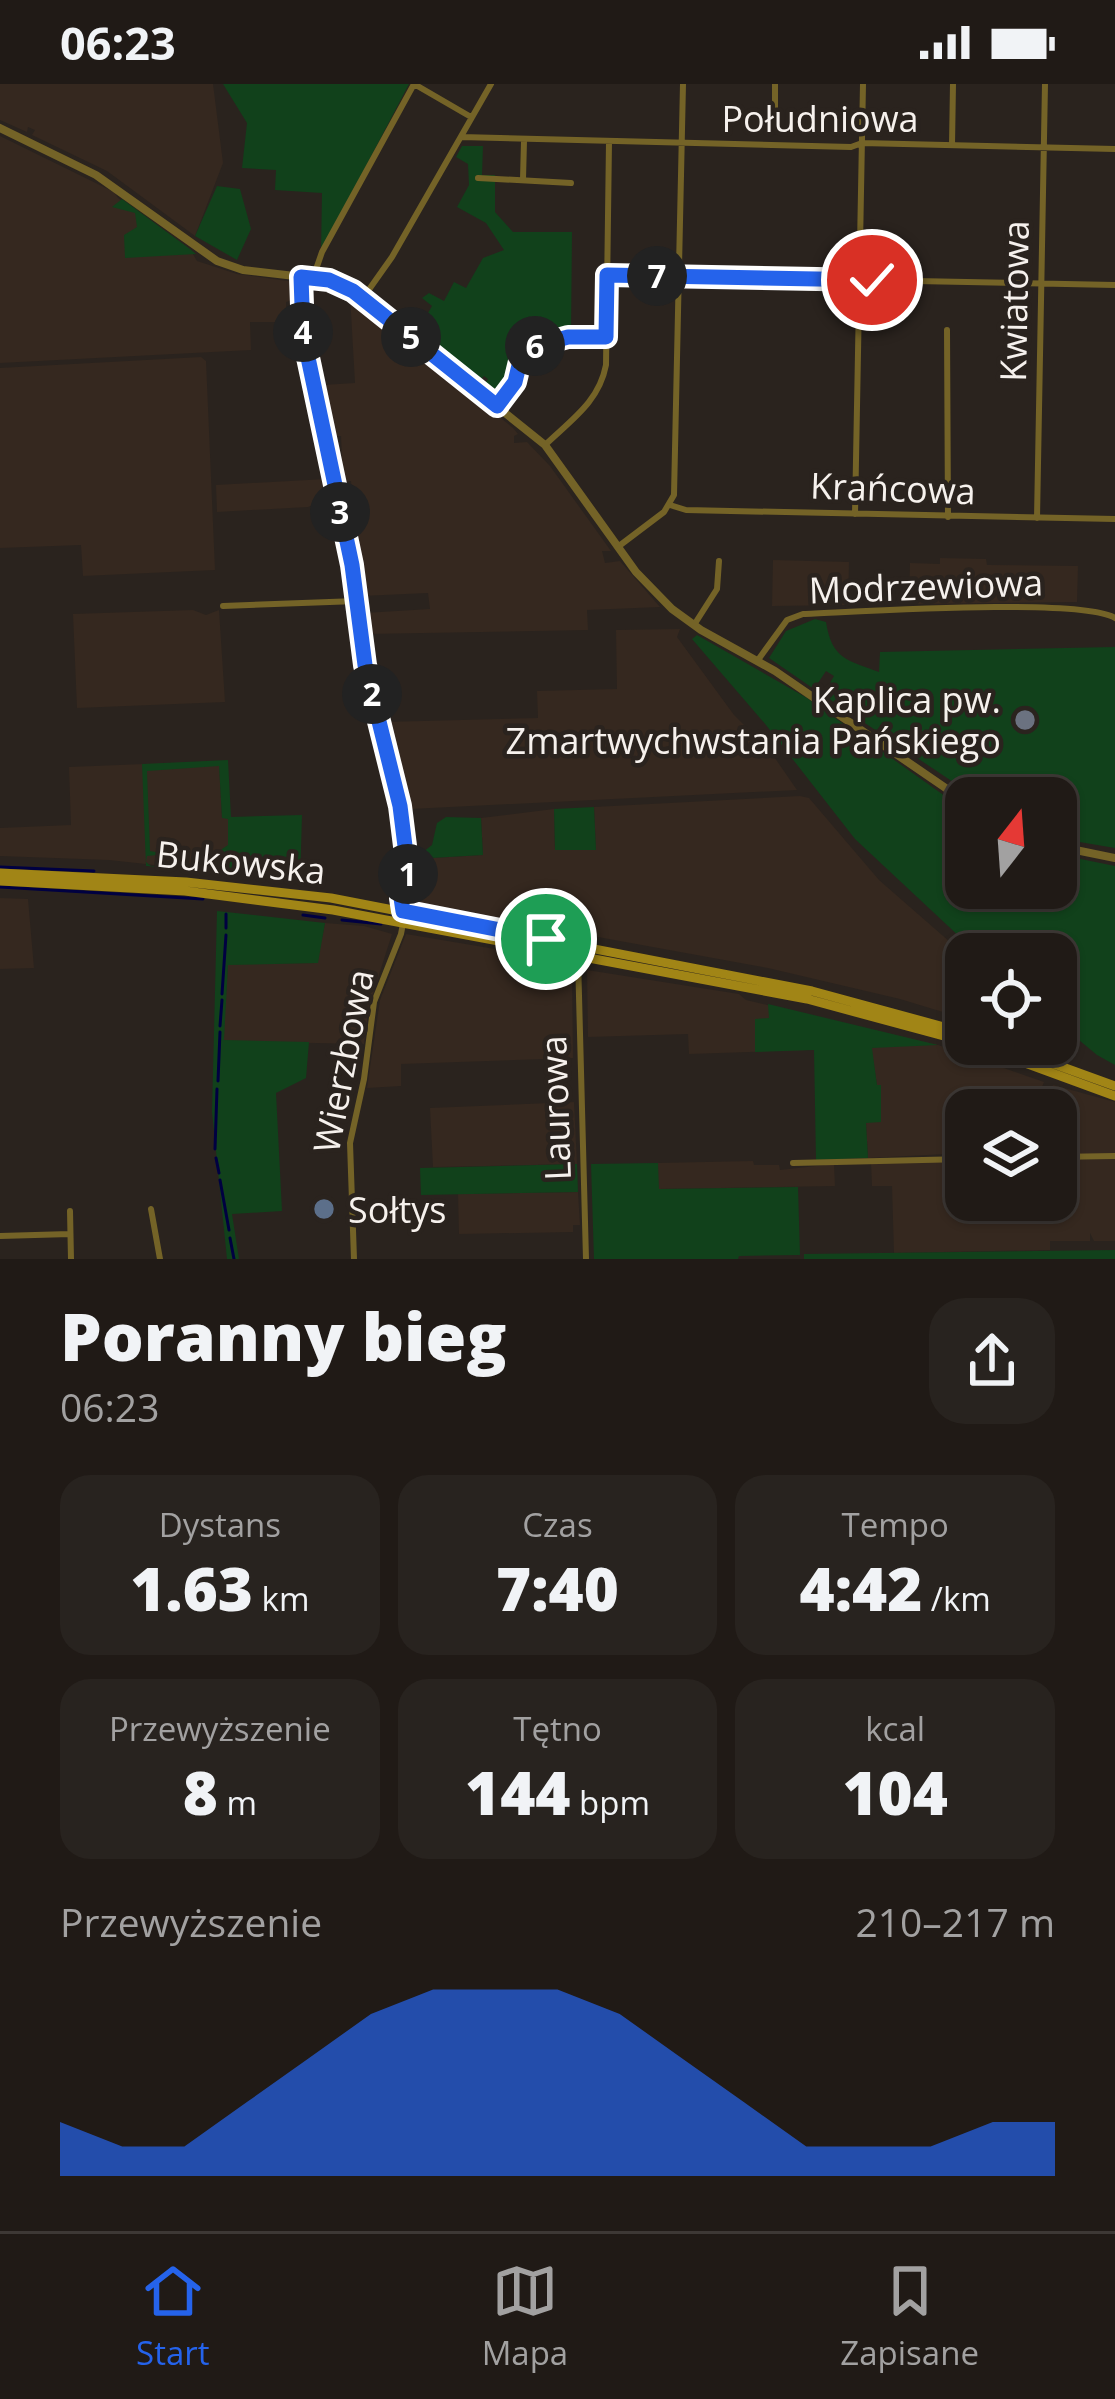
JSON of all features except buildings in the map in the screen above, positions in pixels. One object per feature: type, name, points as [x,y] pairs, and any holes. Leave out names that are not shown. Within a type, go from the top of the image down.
[{"type":"main road","name":"Bukowska","points":[[0,877],[186,882],[386,908],[402,916],[835,1005],[945,1034]]},
{"type":"main road","name":"Bukowska","points":[[0,877],[201,892],[402,916],[812,991],[945,1033]]},
{"type":"main road","name":"Bukowska","points":[[1040,1065],[1115,1091]]},
{"type":"main road","name":"Bukowska","points":[[1051,1065],[1115,1091]]},
{"type":"street","points":[[313,278],[322,252],[414,84],[471,117]]},
{"type":"street","points":[[363,298],[392,257],[491,84]]},
{"type":"street","points":[[619,546],[670,506],[675,483],[682,84]]},
{"type":"street","points":[[775,84],[775,111]]},
{"type":"street","points":[[854,514],[863,84]]},
{"type":"street","points":[[952,145],[953,84]]},
{"type":"street","name":"Kwiatowa","points":[[1037,518],[1045,84]]},
{"type":"street","points":[[0,128],[96,175],[232,267],[338,283],[363,298],[545,445],[643,580],[694,626],[758,660],[945,788]]},
{"type":"street","name":"Południowa","points":[[460,136],[858,148],[862,143],[1115,149]]},
{"type":"street","points":[[523,179],[524,141]]},
{"type":"street","points":[[545,445],[588,405],[602,383],[609,142]]},
{"type":"street","points":[[478,178],[571,183]]},
{"type":"street","points":[[607,275],[1115,285]]},
{"type":"street","name":"Wierzbowa","points":[[301,277],[303,334],[357,601],[365,665],[400,806],[410,904],[402,916]]},
{"type":"street","points":[[947,331],[948,518]]},
{"type":"street","points":[[497,406],[515,382],[521,357],[529,348],[568,337],[606,337]]},
{"type":"street","name":"Krańcowa","points":[[670,506],[948,518],[1115,519]]},
{"type":"street","points":[[694,626],[717,589],[718,561]]},
{"type":"street","points":[[223,606],[357,601]]},
{"type":"street","name":"Modrzewiowa","points":[[758,660],[787,620],[803,614],[1057,609],[1104,612],[1115,618]]},
{"type":"street","points":[[1077,850],[1115,858]]},
{"type":"street","name":"Wierzbowa","points":[[354,1259],[350,1149],[372,1010],[401,934],[401,898],[408,881]]},
{"type":"street","points":[[386,908],[401,898]]},
{"type":"street","name":"Laurowa","points":[[579,955],[586,1259]]},
{"type":"street","points":[[1077,1157],[1115,1156]]},
{"type":"street","points":[[793,1163],[945,1159]]},
{"type":"street","points":[[151,1209],[160,1259]]},
{"type":"street","points":[[70,1211],[71,1259]]},
{"type":"street","points":[[0,1236],[70,1234]]},
{"type":"shaded area","points":[[0,84],[213,84],[223,163],[195,236],[107,171],[32,135],[35,130],[28,127],[27,132],[0,120]]},
{"type":"shaded area","points":[[0,136],[114,192],[190,249],[197,261],[237,274],[295,282],[297,299],[286,302],[286,307],[297,313],[298,322],[250,322],[251,350],[0,363]]},
{"type":"shaded area","points":[[350,295],[513,428],[518,434],[514,443],[527,442],[611,551],[602,551],[605,563],[620,561],[660,607],[587,610],[588,630],[366,634],[364,613],[430,609],[428,593],[362,596],[350,530],[359,529],[354,526],[353,513],[358,508],[353,507],[351,481],[343,482],[341,436],[332,436],[323,385],[355,383]]},
{"type":"shaded area","points":[[201,357],[206,361],[215,570],[83,576],[81,545],[0,548],[0,368]]},
{"type":"shaded area","points":[[326,479],[331,498],[308,507],[217,512],[216,485]]},
{"type":"shaded area","points":[[940,558],[986,559],[987,565],[1078,566],[1077,602],[909,604],[910,563],[940,564]]},
{"type":"shaded area","points":[[773,560],[849,562],[848,605],[772,606]]},
{"type":"shaded area","points":[[193,610],[206,615],[219,610],[225,702],[77,708],[73,614]]},
{"type":"shaded area","points":[[680,629],[677,637],[753,734],[754,749],[768,748],[797,790],[410,809],[404,804],[384,722],[538,718],[537,691],[617,689],[616,630]]},
{"type":"shaded area","points":[[219,761],[222,817],[228,818],[229,868],[219,872],[109,860],[0,856],[0,828],[71,825],[69,767]]},
{"type":"shaded area","points":[[809,798],[879,880],[945,938],[945,1013],[768,968],[510,921],[417,902],[414,897],[414,859],[483,855],[481,818],[554,809],[555,850],[596,849],[594,807]]},
{"type":"shaded area","points":[[0,898],[28,899],[34,968],[0,969]]},
{"type":"shaded area","points":[[325,923],[392,934],[369,1006],[364,1044],[223,1041],[228,964],[317,963]]},
{"type":"shaded area","points":[[406,934],[567,966],[572,972],[573,1058],[401,1064],[401,1086],[367,1088],[380,1000]]},
{"type":"shaded area","points":[[587,970],[739,994],[746,1000],[938,1045],[945,1047],[945,1065],[995,1065],[1044,1082],[1041,1089],[945,1089],[945,1154],[868,1158],[866,1123],[877,1085],[871,1048],[689,1054],[688,1034],[588,1037]]},
{"type":"shaded area","points":[[1077,1092],[1115,1102],[1115,1154],[1077,1154]]},
{"type":"shaded area","points":[[574,1102],[577,1164],[433,1167],[430,1108]]},
{"type":"shaded area","points":[[1115,1159],[1115,1241],[1094,1241],[1090,1233],[1090,1241],[1050,1241],[1050,1250],[894,1253],[892,1186],[872,1186],[871,1163],[945,1161],[945,1221],[1077,1221],[1077,1160]]},
{"type":"shaded area","points":[[753,1161],[754,1165],[779,1165],[780,1170],[834,1164],[835,1186],[658,1189],[658,1163]]},
{"type":"shaded area","points":[[578,1192],[580,1225],[573,1225],[573,1232],[459,1234],[458,1194]]},
{"type":"green space","points":[[223,84],[409,84],[321,252],[322,193],[275,190],[276,170],[242,168],[247,123]]},
{"type":"green space","points":[[462,146],[483,146],[482,175],[495,175],[495,212],[513,232],[572,232],[571,334],[526,348],[523,380],[504,405],[482,387],[488,379],[484,376],[477,384],[414,329],[420,322],[429,330],[436,321],[428,313],[432,306],[422,298],[429,293],[444,301],[454,282],[466,288],[483,258],[504,250],[486,223],[457,207],[469,185],[468,164],[456,157]]},
{"type":"green space","points":[[217,186],[240,189],[251,229],[237,260],[195,236]]},
{"type":"green space","points":[[122,199],[196,254],[125,258],[124,235],[137,227],[135,213],[112,207]]},
{"type":"green space","points":[[815,619],[826,622],[832,644],[843,657],[879,672],[880,652],[1115,647],[1115,848],[1077,842],[1077,777],[946,777],[823,695],[834,676],[826,671],[814,689],[769,658],[786,631]]},
{"type":"green space","points":[[697,635],[807,698],[945,796],[945,909],[1077,909],[1077,858],[1115,866],[1115,1065],[1077,1038],[1077,933],[956,933],[855,839],[692,639]]},
{"type":"green space","points":[[228,760],[231,817],[302,815],[300,883],[229,868],[215,871],[228,845],[219,766],[147,771],[150,851],[166,854],[147,856],[146,862],[151,866],[179,865],[180,861],[204,870],[146,866],[142,764]]},
{"type":"green space","points":[[594,807],[596,850],[555,850],[554,809]]},
{"type":"green space","points":[[446,817],[481,818],[483,855],[414,859],[432,845],[437,823]]},
{"type":"green space","points":[[217,911],[325,923],[318,963],[228,965],[224,1040],[309,1042],[306,1078],[276,1093],[282,1211],[232,1214],[239,1259],[227,1259],[212,1112]]},
{"type":"green space","points":[[768,1004],[938,1045],[872,1048],[877,1085],[881,1085],[881,1122],[866,1123],[868,1158],[816,1160],[814,1050],[755,1052],[755,1019],[769,1018]]},
{"type":"green space","points":[[658,1163],[659,1189],[798,1187],[800,1255],[594,1259],[591,1164]]},
{"type":"green space","points":[[577,1164],[578,1192],[421,1195],[420,1168]]},
{"type":"green space","points":[[1115,1250],[1115,1259],[804,1259],[804,1254]]},
{"type":"waterway","points":[[226,853],[226,871]]},
{"type":"waterway","points":[[0,867],[94,871]]},
{"type":"waterway","points":[[0,887],[203,899]]},
{"type":"waterway","points":[[226,914],[226,928]]},
{"type":"waterway","points":[[303,915],[325,918]]},
{"type":"waterway","points":[[342,920],[381,924]]},
{"type":"waterway","points":[[222,994],[226,935]]},
{"type":"waterway","points":[[220,1026],[222,1000]]},
{"type":"waterway","points":[[218,1081],[220,1032]]},
{"type":"waterway","points":[[215,1149],[217,1089]]},
{"type":"waterway","points":[[216,1158],[219,1173]]},
{"type":"waterway","points":[[220,1180],[229,1230]]},
{"type":"waterway","points":[[230,1238],[234,1259]]},
{"type":"place","name":"Kaplica pw. Zmartwychwstania Pańskiego","points":[[1025,720]]},
{"type":"place","name":"Sołtys","points":[[324,1209]]},
{"type":"route","points":[[546,939],[403,911],[408,870],[400,806],[365,665],[352,565],[303,334],[301,277],[329,280],[353,291],[497,406],[515,382],[521,357],[529,348],[568,337],[606,337],[607,275],[872,280]]}]
